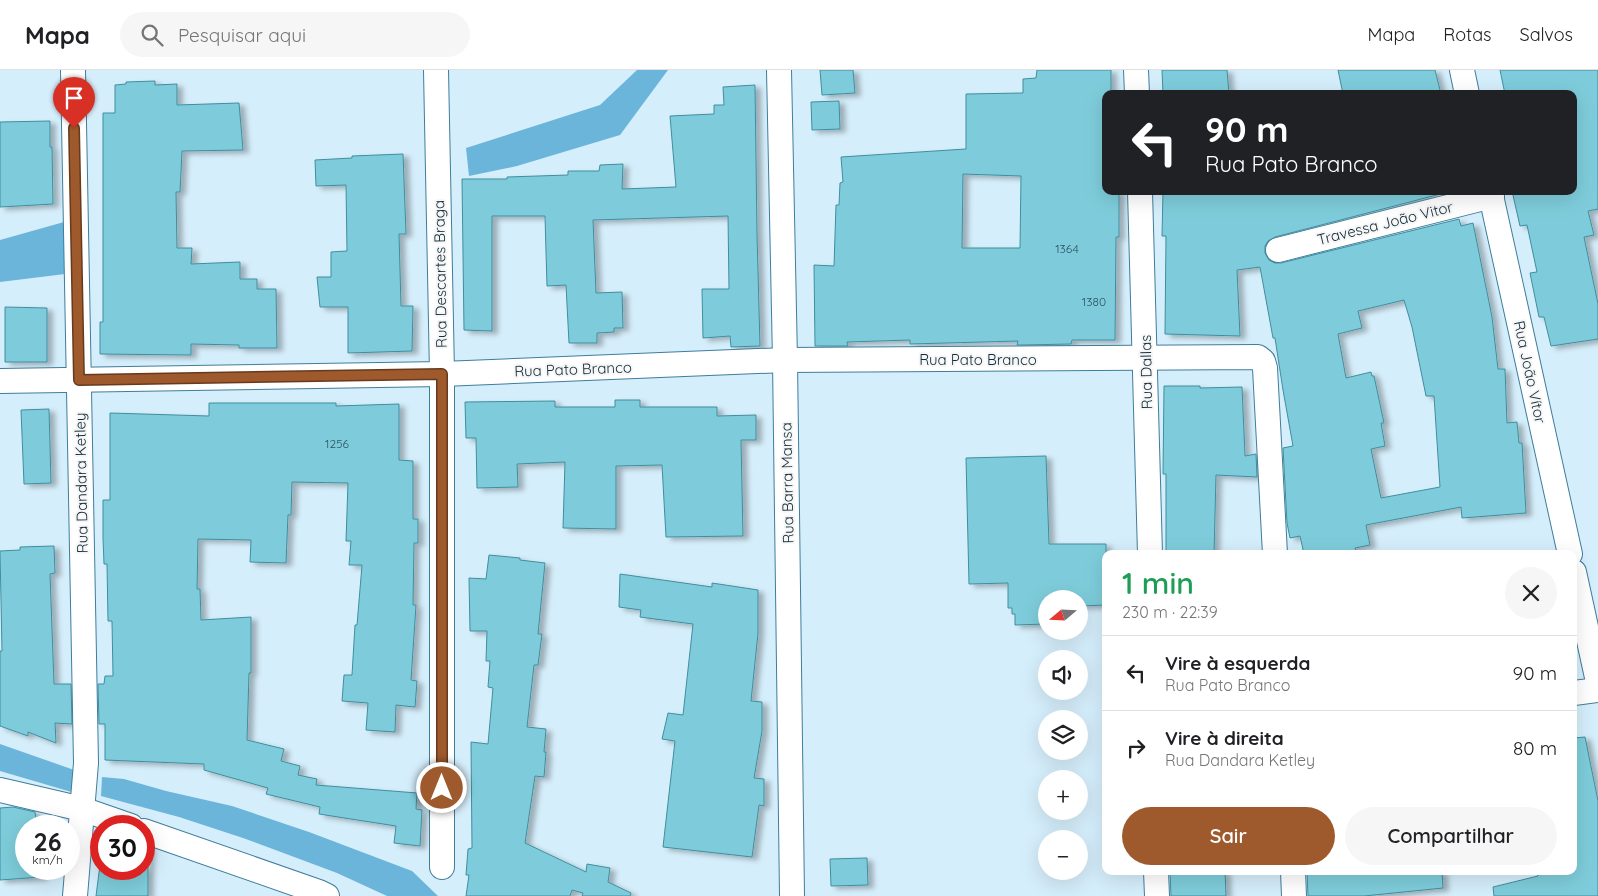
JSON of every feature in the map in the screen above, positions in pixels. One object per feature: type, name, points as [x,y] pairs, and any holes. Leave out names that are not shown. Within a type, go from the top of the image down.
[{"type":"street","name":"Rua Dandara Ketley","points":[[73,70],[86,763],[75,896]]},
{"type":"street","name":"Rua Descartes Braga","points":[[436,70],[442,374],[442,867]]},
{"type":"street","name":"Rua Barra Mansa","points":[[779,70],[792,896]]},
{"type":"street","points":[[1136,70],[1137,90]]},
{"type":"street","points":[[1462,70],[1466,90]]},
{"type":"street","name":"Rua Dallas","points":[[1140,195],[1150,550]]},
{"type":"street","name":"Travessa João Vitor","points":[[1278,250],[1487,195]]},
{"type":"street","name":"Rua João Vítor","points":[[1491,195],[1569,550]]},
{"type":"street","name":"Rua Pato Branco","points":[[0,381],[442,374],[785,360],[1258,357],[1263,361],[1265,378],[1274,550]]},
{"type":"street","points":[[1577,586],[1598,682]]},
{"type":"street","points":[[1577,693],[1598,690]]},
{"type":"street","points":[[0,790],[82,809],[99,815]]},
{"type":"street","points":[[155,835],[327,896]]},
{"type":"street","points":[[1156,875],[1157,896]]},
{"type":"street","points":[[1293,875],[1294,896]]},
{"type":"water","points":[[637,70],[668,70],[620,135],[517,166],[469,176],[466,148],[600,105]]},
{"type":"water","points":[[64,222],[65,274],[0,282],[0,240]]},
{"type":"water","points":[[0,744],[77,771],[75,793],[0,771]]},
{"type":"water","points":[[102,777],[124,779],[232,806],[309,832],[412,871],[438,896],[387,896],[337,873],[243,838],[179,817],[101,796]]},
{"type":"building","points":[[820,70],[853,70],[855,93],[822,95]]},
{"type":"building","points":[[1037,70],[1111,70],[1111,90],[1102,90],[1102,195],[1119,195],[1119,237],[1116,237],[1115,340],[1072,340],[1071,344],[1017,345],[1018,341],[910,344],[910,340],[847,342],[848,346],[815,346],[814,265],[834,266],[836,205],[839,205],[840,183],[843,182],[841,157],[966,149],[966,94],[1023,93],[1023,79],[1036,78]],"holes":[[[963,174],[1021,176],[1020,248],[962,248]]]},
{"type":"building","points":[[1162,70],[1227,70],[1229,90],[1163,90]]},
{"type":"building","points":[[1338,70],[1435,70],[1440,90],[1342,90]]},
{"type":"building","points":[[1500,70],[1598,70],[1598,209],[1588,211],[1594,235],[1584,237],[1598,304],[1598,339],[1551,346],[1544,317],[1539,317],[1530,273],[1537,272],[1527,225],[1520,226],[1513,195],[1577,195],[1577,90],[1504,90]]},
{"type":"building","points":[[155,81],[155,85],[177,84],[177,105],[239,103],[243,150],[182,151],[180,192],[176,192],[177,248],[192,248],[191,264],[240,262],[240,279],[257,279],[257,289],[276,289],[277,348],[239,348],[239,345],[191,344],[191,355],[100,354],[100,322],[103,322],[103,113],[115,113],[115,85],[126,84],[126,82]]},
{"type":"building","points":[[755,85],[760,346],[731,347],[730,336],[703,338],[702,289],[729,289],[728,216],[593,220],[596,293],[622,292],[623,328],[614,328],[614,332],[597,333],[597,343],[569,343],[566,285],[547,286],[545,216],[492,216],[492,331],[464,330],[462,179],[507,179],[507,177],[568,175],[568,171],[599,171],[600,165],[623,164],[622,189],[676,187],[670,116],[714,114],[714,105],[724,105],[723,87]]},
{"type":"building","points":[[839,101],[840,129],[812,130],[811,102]]},
{"type":"building","points":[[50,121],[53,204],[0,207],[0,122]]},
{"type":"building","points":[[403,154],[406,234],[399,234],[401,306],[413,306],[412,351],[348,353],[348,307],[320,307],[317,277],[331,277],[331,252],[347,251],[346,185],[316,186],[315,160]]},
{"type":"building","points":[[1163,195],[1437,195],[1275,237],[1268,241],[1265,246],[1265,253],[1269,260],[1275,263],[1459,219],[1461,226],[1473,223],[1492,317],[1498,369],[1505,369],[1507,423],[1517,422],[1519,443],[1522,443],[1526,513],[1462,518],[1461,507],[1366,525],[1370,545],[1355,548],[1356,550],[1303,550],[1300,536],[1290,538],[1287,523],[1283,448],[1293,446],[1275,338],[1273,338],[1260,267],[1237,270],[1240,336],[1165,334],[1166,236],[1162,236]],"holes":[[[1404,300],[1412,327],[1426,396],[1434,396],[1440,487],[1381,498],[1371,449],[1385,446],[1381,423],[1384,423],[1374,376],[1372,376],[1371,372],[1346,378],[1338,334],[1362,328],[1358,311]]]},
{"type":"building","points":[[5,307],[47,308],[47,362],[5,362]]},
{"type":"building","points":[[1164,386],[1200,386],[1200,388],[1242,387],[1245,456],[1256,454],[1257,477],[1216,475],[1214,550],[1166,550],[1166,474],[1163,474]]},
{"type":"building","points":[[615,400],[640,400],[640,407],[717,407],[717,416],[756,415],[756,440],[741,440],[743,536],[666,537],[662,465],[616,466],[616,529],[563,528],[565,462],[517,464],[518,487],[477,488],[476,438],[466,438],[465,402],[555,401],[555,407],[615,407]]},
{"type":"building","points":[[209,403],[336,403],[336,406],[399,404],[399,460],[413,461],[413,519],[418,519],[418,543],[414,543],[413,605],[416,605],[411,680],[417,681],[415,707],[396,705],[395,732],[366,730],[368,703],[342,701],[344,675],[352,675],[355,625],[357,625],[362,565],[349,565],[351,541],[346,541],[348,483],[292,482],[291,515],[288,515],[286,563],[250,562],[251,540],[198,539],[197,589],[200,589],[201,620],[251,617],[251,673],[249,673],[247,740],[284,749],[281,761],[300,766],[298,775],[317,779],[316,785],[417,793],[416,809],[422,810],[420,846],[394,843],[396,826],[319,814],[320,807],[266,794],[268,788],[204,770],[204,764],[105,760],[105,724],[99,724],[98,684],[104,684],[105,676],[113,676],[112,621],[108,621],[107,564],[104,564],[103,538],[103,500],[110,500],[110,413],[209,416]]},
{"type":"building","points":[[49,409],[51,483],[24,484],[21,410]]},
{"type":"building","points":[[1046,456],[1049,544],[1106,544],[1106,550],[1102,550],[1102,605],[1088,606],[1088,590],[1038,590],[1038,624],[1015,625],[1015,614],[1012,614],[1012,608],[1008,608],[1008,583],[969,584],[966,458]]},
{"type":"building","points":[[54,546],[55,573],[50,574],[54,684],[71,684],[72,724],[55,723],[56,743],[28,732],[28,736],[0,726],[0,651],[2,651],[0,551],[20,550],[20,547]]},
{"type":"building","points":[[489,555],[545,563],[538,634],[542,634],[538,665],[534,665],[527,727],[546,729],[544,752],[546,752],[544,777],[535,776],[525,843],[586,872],[587,864],[610,868],[608,882],[631,893],[630,896],[582,896],[583,893],[572,890],[570,896],[466,896],[469,875],[466,875],[468,849],[472,848],[471,742],[488,744],[493,688],[488,687],[490,661],[486,661],[487,631],[470,631],[469,578],[486,579]]},
{"type":"building","points":[[620,574],[712,587],[712,583],[758,590],[758,633],[751,701],[762,702],[762,731],[754,778],[764,779],[764,806],[759,805],[752,857],[663,847],[675,741],[662,739],[668,713],[683,715],[693,624],[640,617],[641,610],[619,607]]},
{"type":"building","points":[[1585,737],[1598,801],[1598,896],[1494,896],[1493,887],[1538,875],[1577,875],[1577,738]]},
{"type":"building","points":[[13,807],[35,812],[35,815],[15,815],[15,879],[0,880],[0,808]]},
{"type":"building","points":[[867,858],[868,885],[831,886],[830,859]]},
{"type":"building","points":[[1170,875],[1225,875],[1226,896],[1171,896]]},
{"type":"building","points":[[1307,875],[1442,875],[1443,888],[1364,896],[1308,896]]},
{"type":"building","points":[[98,880],[148,880],[148,896],[96,896]]},
{"type":"route","points":[[74,128],[79,380],[442,374],[442,788]]}]
